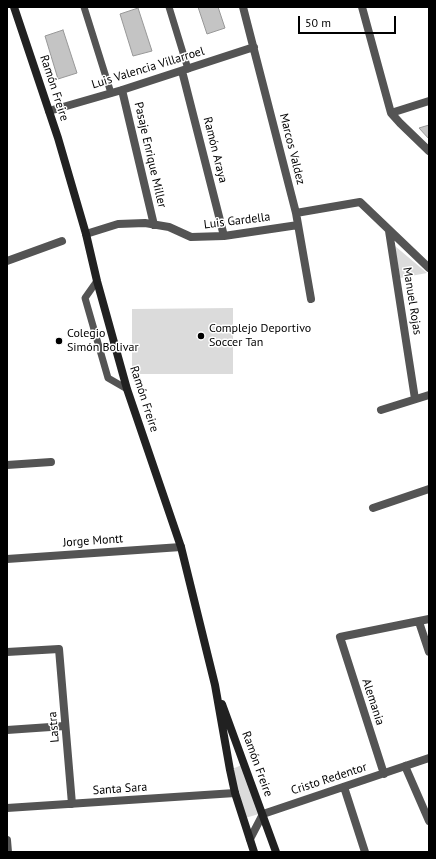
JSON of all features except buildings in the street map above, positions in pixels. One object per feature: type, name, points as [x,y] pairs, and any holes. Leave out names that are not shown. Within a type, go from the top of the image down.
[{"type":"main road","name":"Ramón Freire","points":[[14,7],[58,138],[86,234],[97,281],[127,389],[181,547],[215,684],[230,770],[254,852]]},
{"type":"main road","name":"Ramón Freire","points":[[215,684],[276,852]]},
{"type":"street","name":"Marcos Valdez","points":[[243,7],[296,212],[311,299]]},
{"type":"street","points":[[362,7],[391,112],[400,123],[429,151]]},
{"type":"street","name":"Luis Valencia Villarroel","points":[[49,111],[122,90],[254,48]]},
{"type":"street","name":"Ramón Araya","points":[[185,70],[224,236]]},
{"type":"street","name":"Pasaje Enrique Miller","points":[[122,90],[154,225]]},
{"type":"street","points":[[391,112],[429,101]]},
{"type":"street","points":[[296,212],[360,202],[429,268]]},
{"type":"street","name":"Luis Gardella","points":[[86,234],[118,224],[145,223],[169,227],[191,237],[224,236],[298,225]]},
{"type":"street","name":"Manuel Rojas","points":[[389,231],[416,399]]},
{"type":"street","points":[[7,261],[62,241]]},
{"type":"street","points":[[381,410],[429,395]]},
{"type":"street","points":[[7,465],[52,462]]},
{"type":"street","points":[[373,508],[429,489]]},
{"type":"street","name":"Jorge Montt","points":[[7,559],[181,547]]},
{"type":"street","points":[[429,620],[420,622],[429,652]]},
{"type":"street","name":"Alemania","points":[[384,774],[340,638],[420,622]]},
{"type":"street","name":"Lastra","points":[[7,652],[58,649],[72,804]]},
{"type":"street","points":[[7,730],[66,726]]},
{"type":"street","name":"Cristo Redentor","points":[[263,814],[429,758]]},
{"type":"street","points":[[405,766],[429,821]]},
{"type":"street","points":[[344,787],[365,852]]},
{"type":"street","name":"Santa Sara","points":[[7,808],[236,793]]},
{"type":"street","points":[[250,839],[263,814]]},
{"type":"street","points":[[7,840],[8,852]]},
{"type":"lane","points":[[84,7],[111,93]]},
{"type":"lane","points":[[169,7],[185,70]]},
{"type":"lane","points":[[97,281],[85,298],[108,378],[127,389]]},
{"type":"shaded area","points":[[395,246],[427,273],[400,278]]},
{"type":"shaded area","points":[[233,308],[233,374],[132,374],[132,309]]},
{"type":"shaded area","points":[[242,765],[259,814],[245,818],[232,769]]},
{"type":"place","name":"Complejo Deportivo Soccer Tan","points":[[201,336]]},
{"type":"place","name":"Colegio Simón Bolivar","points":[[59,341]]}]
